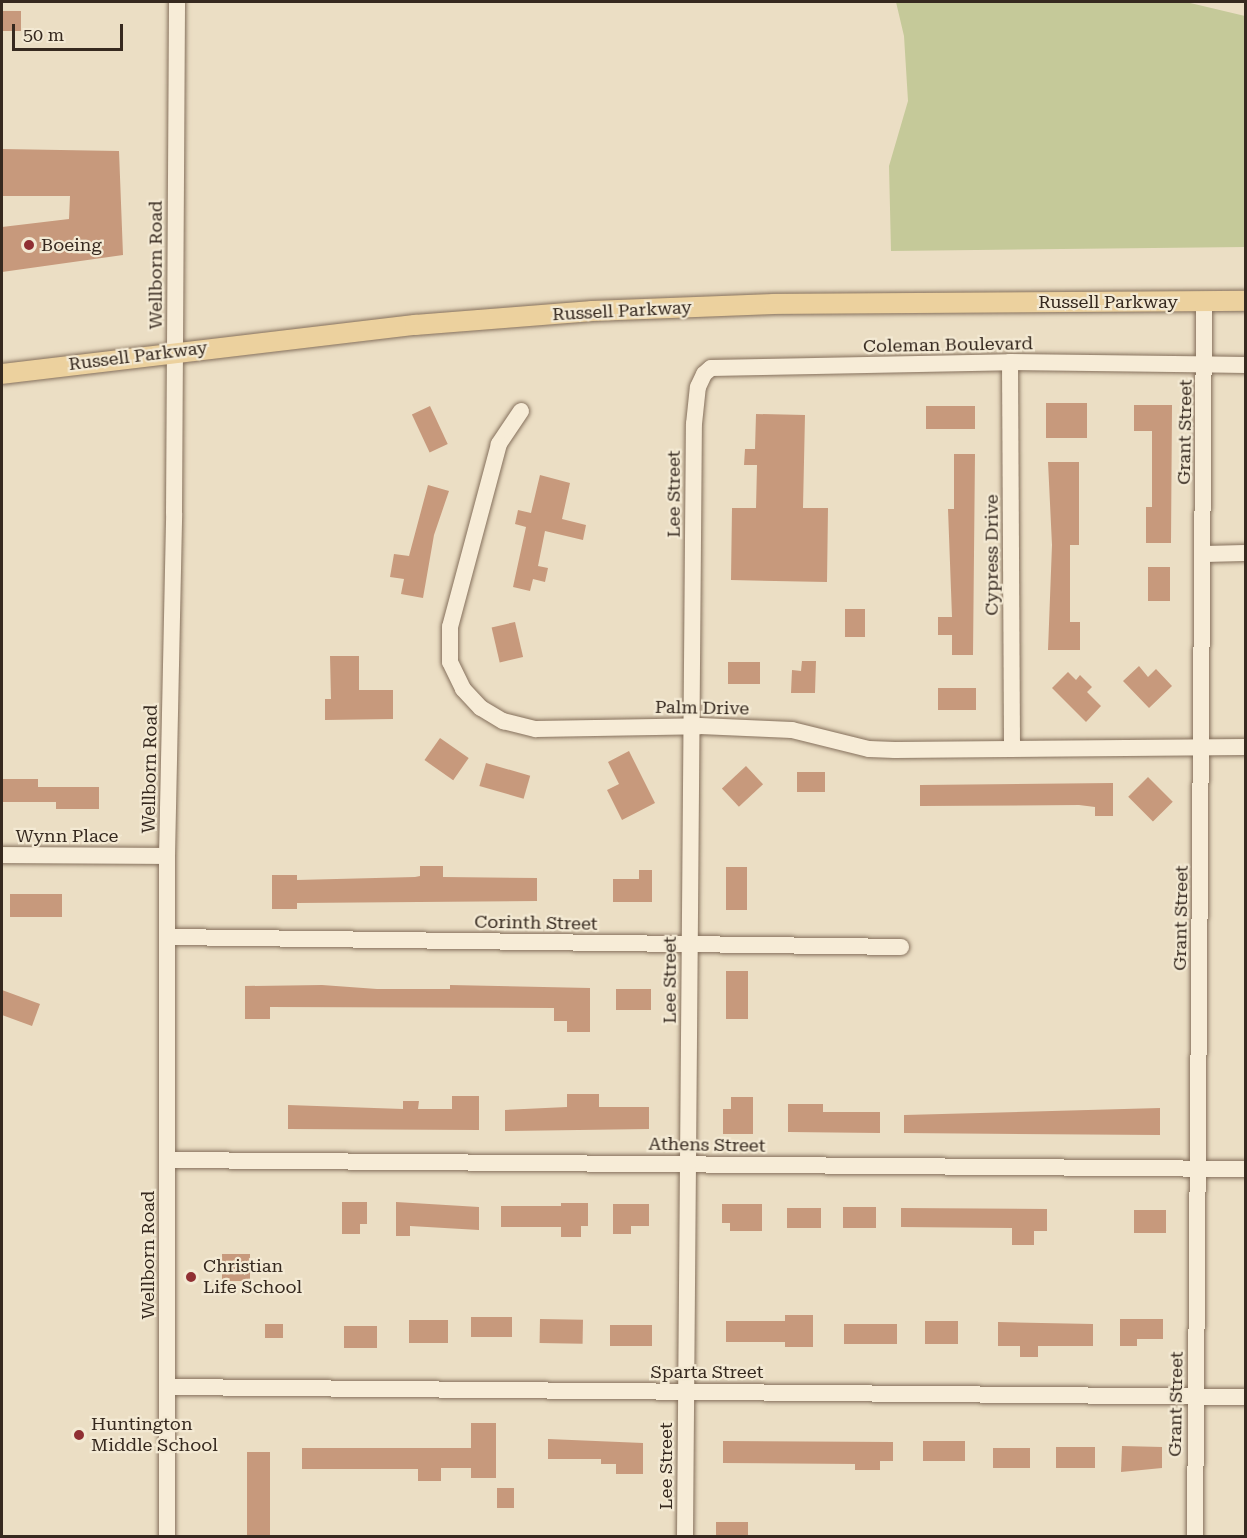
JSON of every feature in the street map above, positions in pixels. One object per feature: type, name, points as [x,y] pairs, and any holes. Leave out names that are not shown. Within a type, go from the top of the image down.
[{"type":"main road","name":"Russell Parkway","points":[[2,374],[175,351],[415,325],[592,311],[774,304],[1245,301]]},
{"type":"street","name":"Wellborn Road","points":[[167,1536],[169,937],[167,856],[175,351],[177,2]]},
{"type":"street","name":"Grant Street","points":[[1195,1536],[1204,301]]},
{"type":"street","name":"Coleman Boulevard","points":[[694,424],[698,387],[711,368],[1010,362],[1245,365]]},
{"type":"street","name":"Cypress Drive","points":[[1010,362],[1012,747]]},
{"type":"street","name":"Palm Drive","points":[[521,411],[499,444],[450,627],[450,662],[462,689],[481,708],[503,721],[536,729],[692,726],[792,730],[869,749],[1245,747]]},
{"type":"street","name":"Lee Street","points":[[685,1536],[694,424]]},
{"type":"street","points":[[1203,554],[1245,553]]},
{"type":"street","name":"Wynn Place","points":[[2,855],[167,856]]},
{"type":"street","name":"Corinth Street","points":[[169,937],[901,947]]},
{"type":"street","name":"Athens Street","points":[[168,1160],[1245,1169]]},
{"type":"street","name":"Sparta Street","points":[[168,1387],[1245,1396]]},
{"type":"green space","points":[[896,2],[1186,2],[1245,16],[1245,247],[891,251],[889,166],[908,101],[904,36]]},
{"type":"building","points":[[2,11],[21,11],[21,31],[2,31]]},
{"type":"building","points":[[2,149],[119,151],[123,255],[2,272],[2,227],[69,219],[70,196],[2,196]]},
{"type":"building","points":[[1046,403],[1087,403],[1087,438],[1046,438]]},
{"type":"building","points":[[1134,405],[1172,405],[1171,543],[1146,543],[1146,507],[1152,507],[1152,431],[1134,431]]},
{"type":"building","points":[[430,406],[448,444],[430,453],[412,414]]},
{"type":"building","points":[[926,406],[975,406],[975,429],[926,429]]},
{"type":"building","points":[[756,414],[805,415],[803,508],[828,508],[827,582],[731,580],[732,508],[756,508],[757,465],[744,465],[745,449],[755,449]]},
{"type":"building","points":[[954,454],[975,454],[973,655],[952,655],[952,635],[938,635],[938,617],[952,617],[948,509],[954,509]]},
{"type":"building","points":[[1048,462],[1079,462],[1079,545],[1070,545],[1070,622],[1080,622],[1080,650],[1048,650],[1052,545]]},
{"type":"building","points":[[540,475],[570,483],[562,519],[586,525],[583,540],[545,531],[538,566],[548,568],[545,582],[533,579],[530,591],[513,587],[526,527],[515,524],[518,510],[531,513]]},
{"type":"building","points":[[428,485],[449,491],[434,535],[423,598],[401,594],[404,579],[390,577],[394,554],[409,556]]},
{"type":"building","points":[[1148,567],[1170,567],[1170,601],[1148,601]]},
{"type":"building","points":[[845,609],[865,609],[865,637],[845,637]]},
{"type":"building","points":[[515,622],[523,657],[500,662],[492,627]]},
{"type":"building","points":[[330,656],[359,656],[359,690],[393,690],[393,719],[325,720],[325,699],[331,699]]},
{"type":"building","points":[[802,661],[816,661],[815,693],[791,693],[792,670],[801,671]]},
{"type":"building","points":[[728,662],[760,662],[760,684],[728,684]]},
{"type":"building","points":[[1139,666],[1148,677],[1156,669],[1172,686],[1149,708],[1123,681]]},
{"type":"building","points":[[1068,672],[1076,680],[1080,675],[1092,687],[1087,692],[1101,706],[1086,722],[1052,688]]},
{"type":"building","points":[[938,688],[976,688],[976,710],[938,710]]},
{"type":"building","points":[[440,738],[469,758],[453,780],[425,760]]},
{"type":"building","points":[[629,751],[655,803],[622,820],[607,790],[619,784],[608,762]]},
{"type":"building","points":[[486,763],[530,776],[524,799],[479,786]]},
{"type":"building","points":[[746,766],[763,784],[739,807],[722,789]]},
{"type":"building","points":[[797,772],[825,772],[825,792],[797,792]]},
{"type":"building","points":[[1148,777],[1173,802],[1153,822],[1128,797]]},
{"type":"building","points":[[2,779],[38,779],[38,787],[99,787],[99,809],[56,809],[56,802],[2,802]]},
{"type":"building","points":[[1113,783],[1113,816],[1095,816],[1095,807],[1079,805],[920,806],[920,785]]},
{"type":"building","points":[[420,866],[443,866],[443,877],[537,878],[537,901],[297,903],[297,909],[272,909],[272,875],[297,875],[297,880],[415,877],[420,876]]},
{"type":"building","points":[[726,867],[747,867],[747,910],[726,910]]},
{"type":"building","points":[[639,870],[652,870],[652,902],[613,902],[613,879],[639,879]]},
{"type":"building","points":[[10,894],[62,894],[62,917],[10,917]]},
{"type":"building","points":[[726,971],[748,971],[748,1019],[726,1019]]},
{"type":"building","points":[[322,985],[377,989],[450,989],[450,985],[590,988],[590,1032],[567,1032],[567,1021],[554,1021],[554,1008],[270,1007],[270,1019],[245,1019],[245,986]]},
{"type":"building","points":[[616,989],[651,989],[651,1010],[616,1010]]},
{"type":"building","points":[[2,990],[40,1004],[32,1026],[2,1015]]},
{"type":"building","points":[[567,1094],[599,1094],[599,1107],[649,1107],[649,1129],[505,1131],[505,1110],[567,1107]]},
{"type":"building","points":[[452,1096],[479,1096],[479,1130],[288,1129],[288,1105],[403,1109],[403,1101],[419,1101],[418,1109],[452,1109]]},
{"type":"building","points":[[731,1097],[753,1097],[753,1134],[723,1134],[723,1109],[731,1109]]},
{"type":"building","points":[[788,1104],[823,1104],[823,1112],[880,1112],[880,1133],[788,1132]]},
{"type":"building","points":[[1160,1108],[1160,1135],[904,1133],[904,1115]]},
{"type":"building","points":[[342,1202],[367,1202],[367,1224],[360,1224],[360,1234],[342,1234]]},
{"type":"building","points":[[396,1202],[479,1207],[479,1230],[410,1226],[410,1236],[396,1236]]},
{"type":"building","points":[[561,1203],[588,1203],[588,1226],[581,1226],[581,1237],[561,1237],[561,1227],[501,1227],[501,1206],[561,1206]]},
{"type":"building","points":[[613,1204],[649,1204],[649,1226],[631,1226],[631,1234],[613,1234]]},
{"type":"building","points":[[722,1204],[762,1204],[762,1231],[730,1231],[730,1223],[722,1223]]},
{"type":"building","points":[[843,1207],[876,1207],[876,1228],[843,1228]]},
{"type":"building","points":[[787,1208],[821,1208],[821,1228],[787,1228]]},
{"type":"building","points":[[901,1208],[1047,1209],[1047,1231],[1034,1231],[1034,1245],[1012,1245],[1012,1228],[901,1227]]},
{"type":"building","points":[[1134,1210],[1166,1210],[1166,1233],[1134,1233]]},
{"type":"building","points":[[222,1254],[250,1254],[250,1281],[222,1281]]},
{"type":"building","points":[[785,1315],[813,1315],[813,1347],[785,1347],[785,1342],[726,1342],[726,1321],[785,1321]]},
{"type":"building","points":[[471,1317],[512,1317],[512,1337],[471,1337]]},
{"type":"building","points":[[540,1319],[583,1320],[583,1344],[540,1343]]},
{"type":"building","points":[[1120,1319],[1163,1319],[1163,1339],[1137,1339],[1137,1346],[1120,1346]]},
{"type":"building","points":[[409,1320],[448,1320],[448,1343],[409,1343]]},
{"type":"building","points":[[925,1321],[958,1321],[958,1344],[925,1344]]},
{"type":"building","points":[[998,1322],[1093,1324],[1093,1346],[1038,1346],[1038,1357],[1020,1357],[1020,1346],[998,1346]]},
{"type":"building","points":[[265,1324],[283,1324],[283,1338],[265,1338]]},
{"type":"building","points":[[844,1324],[897,1324],[897,1344],[844,1344]]},
{"type":"building","points":[[610,1325],[652,1325],[652,1346],[610,1346]]},
{"type":"building","points":[[344,1326],[377,1326],[377,1348],[344,1348]]},
{"type":"building","points":[[471,1423],[496,1423],[496,1478],[471,1478],[471,1468],[441,1468],[441,1481],[418,1481],[418,1469],[302,1469],[302,1448],[471,1448]]},
{"type":"building","points":[[548,1439],[643,1443],[643,1474],[616,1474],[616,1464],[601,1464],[601,1459],[548,1459]]},
{"type":"building","points":[[723,1441],[893,1442],[893,1461],[880,1461],[880,1470],[855,1470],[855,1464],[723,1463]]},
{"type":"building","points":[[923,1441],[965,1441],[965,1461],[923,1461]]},
{"type":"building","points":[[1122,1446],[1162,1447],[1162,1468],[1121,1472]]},
{"type":"building","points":[[1056,1447],[1095,1447],[1095,1468],[1056,1468]]},
{"type":"building","points":[[993,1448],[1030,1448],[1030,1468],[993,1468]]},
{"type":"building","points":[[247,1452],[270,1452],[270,1536],[247,1536]]},
{"type":"building","points":[[497,1488],[514,1488],[514,1508],[497,1508]]},
{"type":"building","points":[[716,1522],[748,1522],[748,1536],[716,1536]]},
{"type":"place","name":"Boeing","points":[[29,245]]},
{"type":"place","name":"Christian Life School","points":[[191,1277]]},
{"type":"place","name":"Huntington Middle School","points":[[79,1435]]}]
